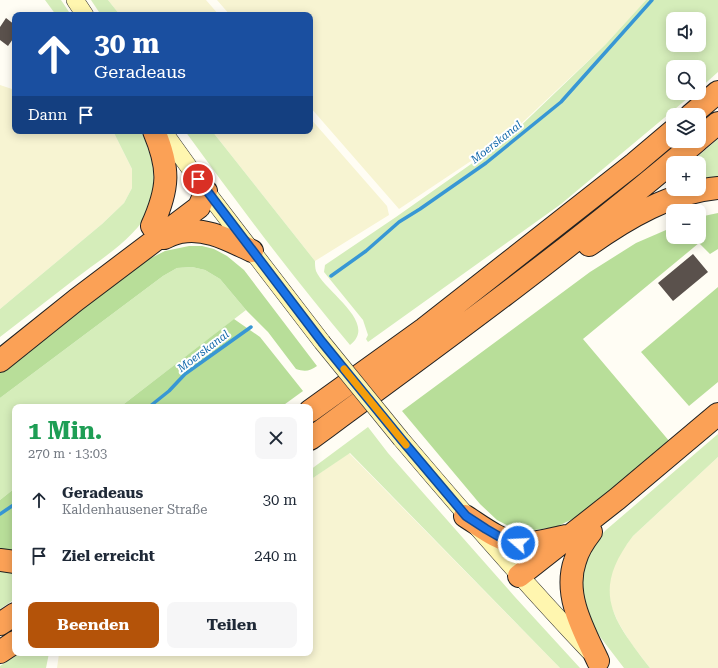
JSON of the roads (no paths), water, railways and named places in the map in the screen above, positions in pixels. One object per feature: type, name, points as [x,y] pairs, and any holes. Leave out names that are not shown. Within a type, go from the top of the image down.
[{"type":"highway","points":[[699,108],[718,92]]},
{"type":"highway","points":[[706,133],[718,123]]},
{"type":"highway","points":[[0,361],[76,300],[151,235],[161,206],[165,187],[165,164],[160,144],[155,134]]},
{"type":"highway","points":[[313,409],[424,329],[634,164],[666,137]]},
{"type":"highway","points":[[313,437],[492,304],[644,186],[688,148]]},
{"type":"highway","points":[[492,304],[517,299],[594,242],[637,215],[657,205],[689,193],[718,188]]},
{"type":"highway","points":[[0,348],[69,294],[151,235],[199,207],[206,191]]},
{"type":"highway","points":[[151,235],[201,231],[252,251]]},
{"type":"highway","points":[[466,516],[505,540],[518,543],[551,540],[581,533],[617,499],[718,414]]},
{"type":"highway","points":[[524,582],[581,533],[718,424]]},
{"type":"highway","points":[[581,533],[581,547],[574,562],[571,580],[572,595],[576,612],[601,664]]},
{"type":"highway","points":[[0,560],[12,562]]},
{"type":"highway","points":[[0,624],[12,616]]},
{"type":"highway","points":[[0,652],[12,644]]},
{"type":"main road","points":[[75,0],[83,12]]},
{"type":"main road","points":[[165,134],[206,191],[322,342],[401,439],[524,582],[601,664]]},
{"type":"waterway","name":"Moerskanal","points":[[331,276],[366,251],[399,222],[486,163],[561,102],[652,0]]},
{"type":"waterway","name":"Moerskanal","points":[[153,404],[169,391],[185,374],[251,327]]},
{"type":"waterway","name":"Moerskanal","points":[[0,514],[12,506]]}]
